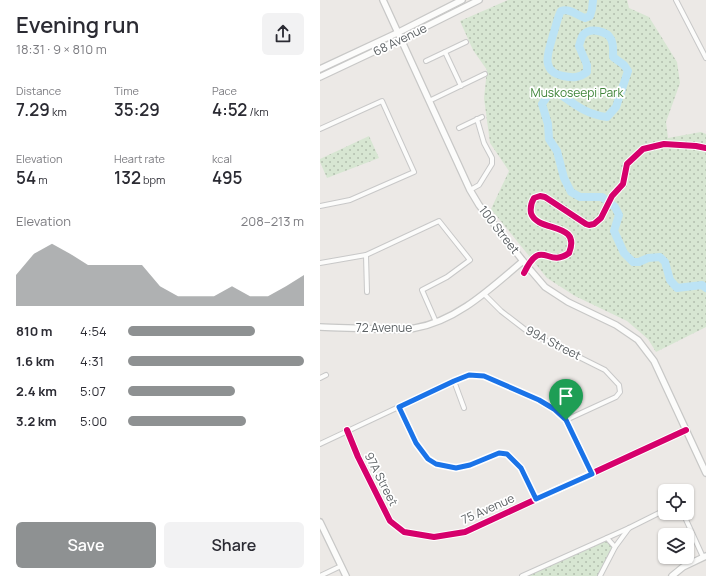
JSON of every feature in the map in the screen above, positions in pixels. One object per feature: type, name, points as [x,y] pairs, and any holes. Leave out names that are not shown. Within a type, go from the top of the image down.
[{"type":"main road","name":"100 Street","points":[[383,0],[470,190],[479,205],[523,261],[552,292],[568,302],[616,325],[638,340],[654,361],[706,473]]},
{"type":"main road","name":"68 Avenue","points":[[320,69],[397,33],[462,0]]},
{"type":"main road","name":"68 Avenue","points":[[320,77],[400,40],[478,0]]},
{"type":"main road","name":"72 Avenue","points":[[320,327],[407,330],[427,326],[465,307],[484,294],[523,261]]},
{"type":"main road","points":[[320,522],[346,576]]},
{"type":"main road","points":[[672,576],[683,567],[704,556]]},
{"type":"street","points":[[676,0],[705,51],[706,58]]},
{"type":"street","points":[[426,61],[466,42]]},
{"type":"street","points":[[445,52],[460,86]]},
{"type":"street","points":[[429,101],[485,74]]},
{"type":"street","points":[[320,130],[382,101],[414,172],[350,200],[320,206]]},
{"type":"street","points":[[459,128],[482,117]]},
{"type":"street","points":[[470,190],[479,185],[492,164],[492,158],[484,143],[477,120]]},
{"type":"street","points":[[320,263],[366,255],[439,221],[470,260],[447,277],[422,290],[436,322]]},
{"type":"street","points":[[366,255],[367,292]]},
{"type":"street","name":"99A Street","points":[[484,294],[501,311],[527,331],[605,370],[618,385],[620,392],[616,398],[566,420]]},
{"type":"street","points":[[320,378],[326,375]]},
{"type":"street","points":[[320,444],[454,381],[469,375],[484,376],[539,400],[554,409],[566,420],[592,474]]},
{"type":"street","points":[[454,381],[464,408]]},
{"type":"street","points":[[399,407],[416,443],[428,459],[436,464],[456,468],[470,465],[499,453],[507,454],[521,468],[536,499]]},
{"type":"street","name":"97A Street","points":[[347,430],[358,457],[390,521],[404,532]]},
{"type":"street","name":"75 Avenue","points":[[404,532],[434,537],[465,532],[686,430]]},
{"type":"street","points":[[522,576],[630,528],[658,514]]},
{"type":"street","points":[[686,520],[704,556]]},
{"type":"street","points":[[600,576],[616,547],[630,528]]},
{"type":"street","points":[[607,538],[616,547]]},
{"type":"street","points":[[320,576],[341,566]]},
{"type":"green space","name":"Muskoseepi Park","points":[[508,0],[627,0],[629,8],[649,17],[677,62],[680,83],[666,122],[668,138],[701,132],[706,134],[706,327],[656,352],[648,339],[627,321],[575,296],[547,278],[491,209],[509,171],[490,143],[484,98],[487,70],[473,50],[460,21]]},
{"type":"green space","points":[[369,136],[379,158],[327,178],[320,159]]},
{"type":"green space","points":[[607,538],[615,547],[600,576],[526,576]]},
{"type":"waterway","points":[[593,0],[590,16],[585,18],[567,10],[561,11],[548,54],[548,65],[551,70],[567,77],[579,76],[587,72],[587,65],[579,46],[583,35],[590,31],[598,31],[609,36],[613,43],[613,57],[624,65],[628,71],[616,107],[607,117],[593,114],[575,105],[558,93],[549,94],[542,104],[548,124],[549,139],[557,151],[564,178],[571,192],[580,197],[602,197],[615,207],[619,215],[614,231],[624,253],[633,262],[639,262],[648,258],[660,257],[665,262],[670,280],[677,288],[702,285],[706,288]]},
{"type":"cycle path","points":[[524,273],[530,262],[540,255],[555,258],[569,253],[571,243],[569,236],[564,232],[535,219],[531,213],[531,203],[534,198],[540,196],[545,197],[586,224],[594,224],[601,218],[612,196],[623,184],[627,164],[643,149],[664,144],[706,148]]},
{"type":"cycle path","points":[[347,430],[358,457],[390,521],[404,532],[434,537],[465,532],[686,430]]},
{"type":"route","points":[[469,375],[484,376],[539,400],[554,409],[566,420],[592,474],[536,499],[521,468],[507,454],[499,453],[470,465],[456,468],[436,464],[428,459],[416,443],[399,407],[469,375]]}]
